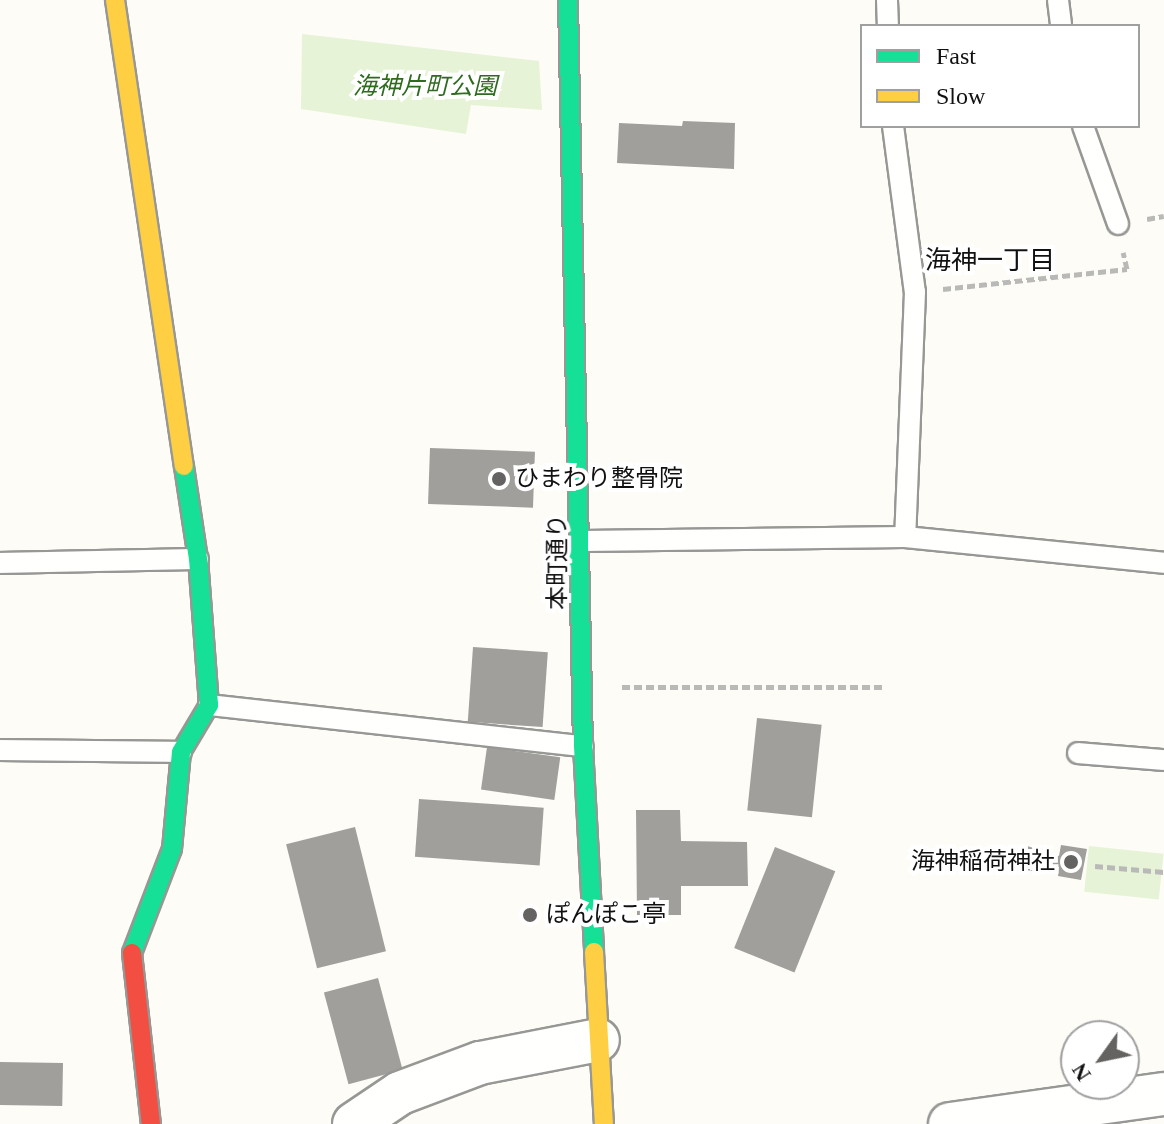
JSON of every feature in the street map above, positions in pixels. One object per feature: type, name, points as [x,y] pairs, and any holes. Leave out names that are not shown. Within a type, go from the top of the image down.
[{"type":"street","points":[[115,0],[198,559],[209,705],[181,752],[172,849],[130,958],[151,1124]]},
{"type":"street","name":"本町通り","points":[[568,0],[583,541],[581,687],[604,1124]]},
{"type":"street","points":[[354,1124],[400,1093],[480,1063],[598,1040]]},
{"type":"street","points":[[950,1124],[1164,1094]]},
{"type":"lane","points":[[887,0],[888,24]]},
{"type":"lane","points":[[1058,0],[1061,24]]},
{"type":"lane","points":[[893,128],[915,292],[905,537]]},
{"type":"lane","points":[[1084,128],[1118,224]]},
{"type":"lane","points":[[583,541],[905,537],[1164,563]]},
{"type":"lane","points":[[0,563],[198,559]]},
{"type":"lane","points":[[209,705],[583,746]]},
{"type":"lane","points":[[0,750],[181,752]]},
{"type":"lane","points":[[1078,753],[1164,760]]},
{"type":"path","points":[[915,292],[1127,269],[1118,224]]},
{"type":"path","points":[[581,687],[884,687]]},
{"type":"path","points":[[1095,866],[1164,872]]},
{"type":"green space","name":"海神片町公園","points":[[302,34],[539,61],[542,110],[471,105],[466,134],[301,109]]},
{"type":"green space","points":[[1089,846],[1164,854],[1159,900],[1084,892]]},
{"type":"building","points":[[683,121],[735,123],[734,169],[617,163],[619,123],[682,126]]},
{"type":"building","points":[[430,448],[535,452],[533,508],[428,504]]},
{"type":"building","points":[[473,647],[548,652],[543,727],[468,722]]},
{"type":"building","points":[[757,718],[822,725],[812,817],[747,810]]},
{"type":"building","points":[[487,747],[560,757],[554,800],[481,790]]},
{"type":"building","points":[[419,799],[544,808],[540,866],[415,857]]},
{"type":"building","points":[[636,810],[680,810],[681,841],[747,842],[748,886],[681,886],[681,915],[637,915]]},
{"type":"building","points":[[355,827],[386,951],[317,968],[286,844]]},
{"type":"building","points":[[1024,845],[1059,856],[1061,845],[1087,849],[1081,880],[1058,876],[1059,867],[1046,864],[1045,873],[1020,869]]},
{"type":"building","points":[[775,847],[835,871],[794,972],[734,948]]},
{"type":"building","points":[[378,978],[403,1070],[348,1084],[324,992]]},
{"type":"building","points":[[0,1062],[63,1063],[62,1106],[0,1105]]},
{"type":"traffic: fast","points":[[568,0],[583,746],[594,952]]},
{"type":"traffic: fast","points":[[132,953],[172,849],[181,752],[209,705],[198,559],[184,466]]},
{"type":"traffic: slow","points":[[115,0],[184,466]]},
{"type":"traffic: slow","points":[[594,952],[604,1124]]},
{"type":"traffic: jam","points":[[132,953],[151,1124]]},
{"type":"place","name":"ひまわり整骨院","points":[[499,479]]},
{"type":"place","name":"海神稲荷神社","points":[[1071,862]]},
{"type":"place","name":"ぽんぽこ亭","points":[[530,915]]},
{"type":"district","name":"海神一丁目","points":[[990,261]]}]
